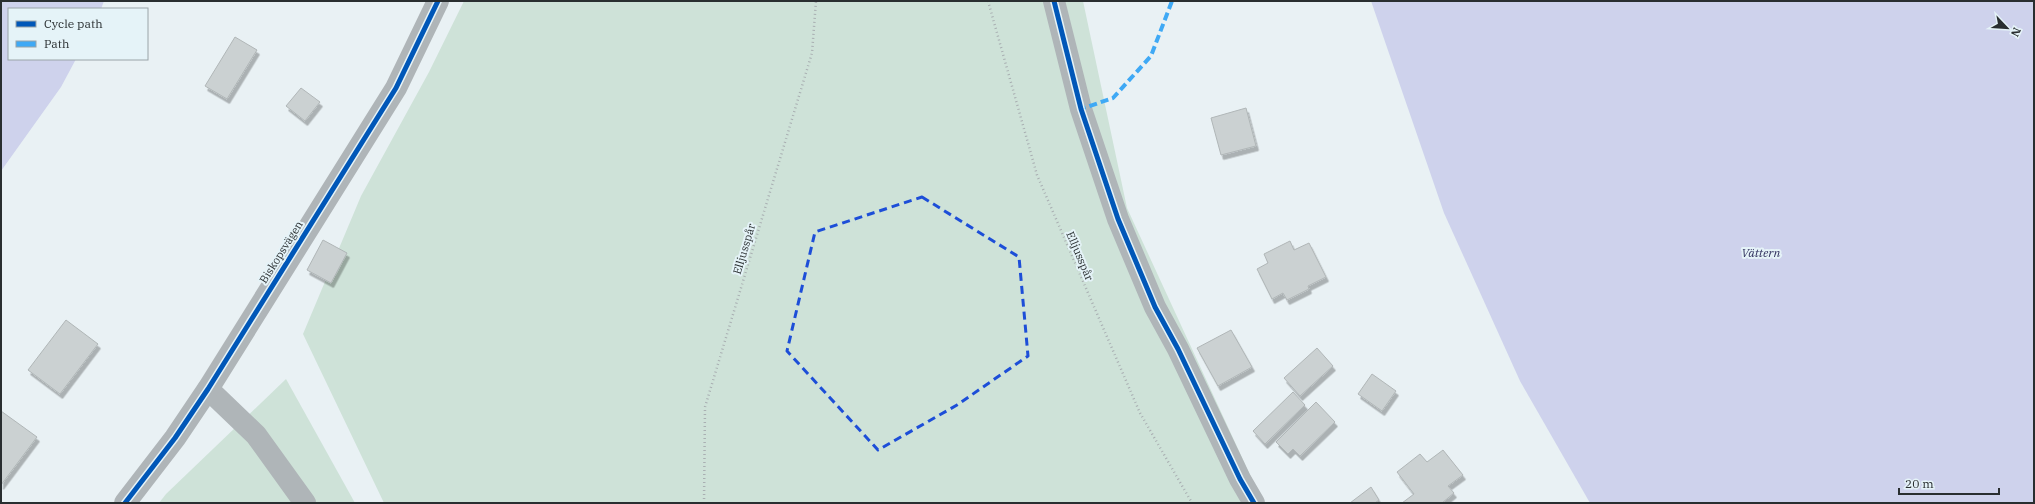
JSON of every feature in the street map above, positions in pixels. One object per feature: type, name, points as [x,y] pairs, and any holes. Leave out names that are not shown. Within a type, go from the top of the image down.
[{"type":"street","name":"Biskopsvägen","points":[[124,503],[176,438],[208,389],[396,88],[438,1]]},
{"type":"street","points":[[1054,1],[1083,117],[1118,219],[1156,307],[1236,473],[1254,503]]},
{"type":"street","points":[[208,389],[256,435],[305,503]]},
{"type":"highlighted area","points":[[922,197],[1019,257],[1028,356],[957,405],[878,450],[787,351],[815,232]]},
{"type":"green space","points":[[464,1],[1083,1],[1127,208],[1263,503],[384,503],[303,334],[361,196],[429,72]]},
{"type":"green space","points":[[286,379],[355,503],[159,503],[166,494]]},
{"type":"water","points":[[1,1],[104,1],[101,8],[8,8],[8,60],[75,60],[61,87],[1,171]]},
{"type":"water","name":"Vättern","points":[[1371,1],[2034,1],[2034,503],[1590,503],[1520,381],[1444,213]]},
{"type":"building","points":[[235,37],[257,50],[227,99],[205,86]]},
{"type":"building","points":[[301,88],[320,102],[305,121],[286,106]]},
{"type":"building","points":[[1246,108],[1256,146],[1221,155],[1211,118]]},
{"type":"building","points":[[323,240],[347,253],[331,283],[307,270]]},
{"type":"building","points":[[1290,241],[1294,250],[1309,243],[1326,277],[1308,286],[1309,289],[1287,300],[1283,293],[1272,299],[1257,269],[1268,263],[1264,254]]},
{"type":"building","points":[[66,320],[98,344],[60,394],[28,370]]},
{"type":"building","points":[[1231,330],[1252,367],[1218,386],[1197,348]]},
{"type":"building","points":[[1317,348],[1333,366],[1300,396],[1284,378]]},
{"type":"building","points":[[1372,374],[1396,391],[1382,411],[1358,394]]},
{"type":"building","points":[[1293,392],[1305,405],[1265,444],[1253,431]]},
{"type":"building","points":[[1316,402],[1335,422],[1300,456],[1293,449],[1288,454],[1276,442]]},
{"type":"building","points":[[1,411],[37,437],[1,485]]},
{"type":"building","points":[[1443,450],[1463,475],[1448,486],[1454,493],[1442,503],[1402,503],[1414,494],[1397,472],[1420,454],[1427,462]]},
{"type":"building","points":[[1371,487],[1379,500],[1375,503],[1350,503]]},
{"type":"marked path","points":[[1082,112],[1081,109],[1113,98],[1151,56],[1172,1]]},
{"type":"cycle path","points":[[125,503],[175,438],[208,389],[396,88],[438,1]]},
{"type":"cycle path","points":[[1054,1],[1081,109],[1118,219],[1155,307],[1178,349],[1240,479],[1254,503]]}]
